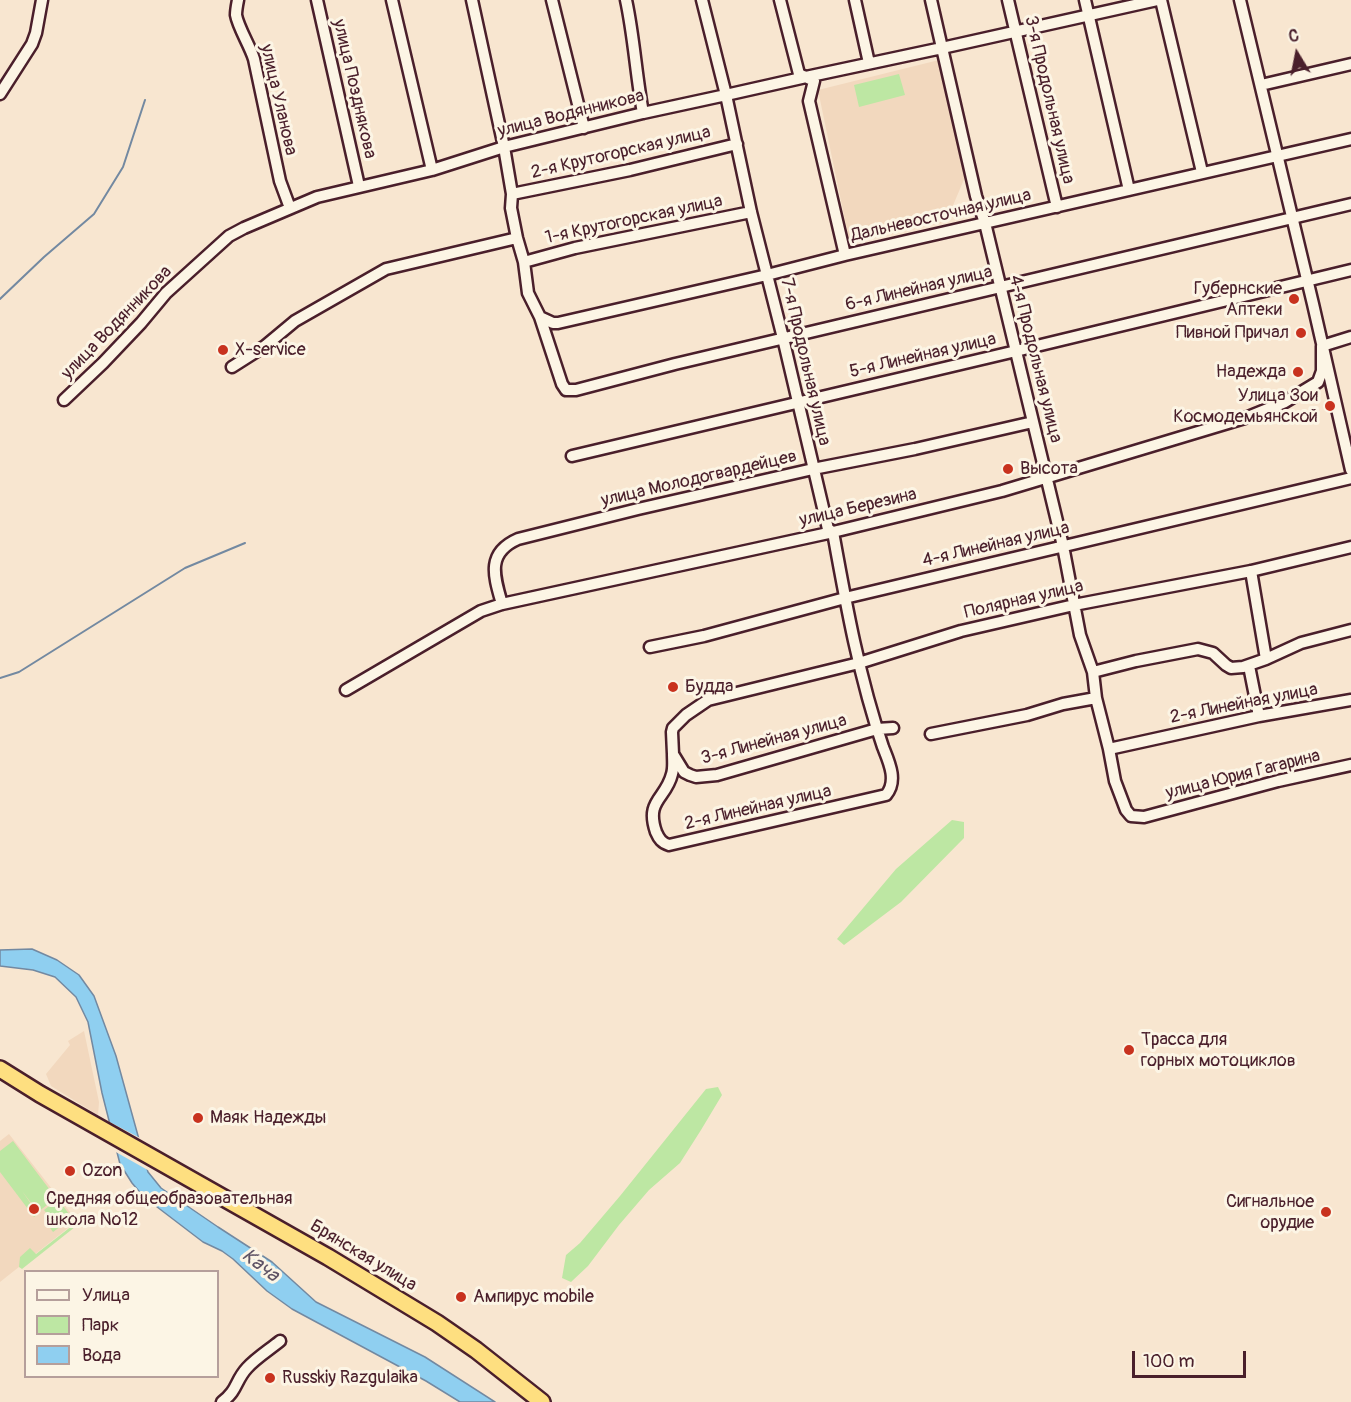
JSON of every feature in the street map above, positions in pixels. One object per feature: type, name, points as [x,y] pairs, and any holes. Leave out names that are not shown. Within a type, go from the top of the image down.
[{"type":"highway","name":"Брянская улица","points":[[0,1069],[23,1085],[328,1257],[437,1323],[476,1350],[542,1402]]},
{"type":"street","points":[[0,94],[32,44],[42,0]]},
{"type":"street","name":"улица Уланова","points":[[238,0],[237,20],[254,59],[280,181],[290,208]]},
{"type":"street","name":"улица Позднякова","points":[[316,0],[359,186]]},
{"type":"street","points":[[392,0],[432,170]]},
{"type":"street","points":[[472,0],[504,147],[512,194],[511,208],[524,262],[528,293],[540,317]]},
{"type":"street","points":[[552,0],[584,128]]},
{"type":"street","points":[[626,0],[643,113]]},
{"type":"street","name":"7-я Продольная улица","points":[[702,0],[813,469],[828,529],[833,532],[859,663],[877,729]]},
{"type":"street","points":[[780,0],[799,74],[814,81],[809,101],[845,255]]},
{"type":"street","points":[[855,0],[869,63]]},
{"type":"street","name":"4-я Продольная улица","points":[[931,0],[976,196],[985,224],[1064,546],[1080,635],[1093,672],[1096,698],[1115,781],[1126,810],[1131,816],[1144,817]]},
{"type":"street","name":"3-я Продольная улица","points":[[1008,0],[1057,207]]},
{"type":"street","points":[[1085,0],[1130,190]]},
{"type":"street","points":[[1159,0],[1202,172]]},
{"type":"street","name":"улица Водянникова","points":[[64,400],[103,363],[166,293],[229,236],[317,197],[432,170],[504,147],[643,113],[1159,0]]},
{"type":"street","points":[[1240,0],[1351,470]]},
{"type":"street","points":[[1261,85],[1351,64]]},
{"type":"street","name":"Дальневосточная улица","points":[[540,317],[558,324],[767,276],[845,255],[1351,139]]},
{"type":"street","name":"2-я Крутогорская улица","points":[[512,194],[630,170],[737,144]]},
{"type":"street","name":"6-я Линейная улица","points":[[540,317],[560,379],[566,390],[576,390],[783,338],[1351,204]]},
{"type":"street","name":"1-я Крутогорская улица","points":[[524,262],[575,248],[751,212]]},
{"type":"street","points":[[232,367],[265,346],[296,321],[376,273],[396,266],[517,238]]},
{"type":"street","name":"5-я Линейная улица","points":[[572,456],[1351,270]]},
{"type":"street","points":[[1322,346],[1351,337]]},
{"type":"street","name":"улица Березина","points":[[346,690],[481,611],[502,604],[833,532],[1002,491],[1248,417],[1285,402],[1318,382],[1322,371],[1322,346]]},
{"type":"street","name":"улица Молодогвардейцев","points":[[502,604],[495,581],[495,562],[500,552],[508,544],[518,539],[813,469],[1033,422]]},
{"type":"street","name":"4-я Линейная улица","points":[[650,647],[704,636],[845,598],[1351,478]]},
{"type":"street","name":"Полярная улица","points":[[708,700],[859,663],[961,631],[1074,604],[1251,571],[1351,547]]},
{"type":"street","points":[[1251,571],[1266,659]]},
{"type":"street","points":[[1093,672],[1198,649],[1213,653],[1231,668],[1243,667],[1301,643],[1351,630]]},
{"type":"street","points":[[1249,666],[1259,716]]},
{"type":"street","points":[[931,734],[1028,716],[1063,704],[1096,698]]},
{"type":"street","name":"3-я Линейная улица","points":[[708,700],[686,714],[672,732],[673,754],[684,772],[696,777],[717,775],[877,729],[893,728]]},
{"type":"street","name":"2-я Линейная улица","points":[[1109,749],[1259,716],[1351,700]]},
{"type":"street","name":"2-я Линейная улица","points":[[673,754],[672,777],[656,801],[652,813],[658,836],[662,842],[669,845],[886,795],[891,786],[892,777],[877,729]]},
{"type":"street","name":"улица Юрия Гагарина","points":[[1144,817],[1278,781],[1351,765]]},
{"type":"street","points":[[222,1402],[232,1395],[240,1377],[248,1367],[280,1341]]},
{"type":"shaded area","points":[[939,60],[965,177],[946,222],[850,244],[818,90]]},
{"type":"shaded area","points":[[84,1031],[99,1102],[98,1115],[51,1086],[46,1074],[70,1045],[68,1041]]},
{"type":"shaded area","name":"Средняя общеобразовательная школа №12","points":[[9,1134],[77,1221],[0,1282],[0,1141]]},
{"type":"green space","points":[[899,74],[905,95],[859,107],[854,85]]},
{"type":"green space","points":[[952,820],[964,822],[964,838],[901,902],[844,945],[837,939],[896,869]]},
{"type":"green space","points":[[718,1087],[722,1095],[680,1163],[649,1190],[588,1266],[571,1282],[562,1278],[566,1255],[580,1243],[620,1196],[706,1089]]},
{"type":"green space","points":[[13,1141],[56,1198],[38,1212],[22,1191],[38,1214],[34,1217],[0,1172],[0,1151]]},
{"type":"green space","points":[[58,1199],[72,1218],[53,1232],[48,1225],[53,1221],[44,1210]]},
{"type":"green space","points":[[73,1225],[75,1227],[22,1269],[19,1267],[20,1257],[30,1248],[36,1254]]},
{"type":"water","name":"Кача","points":[[32,949],[57,960],[79,975],[94,996],[116,1056],[148,1172],[161,1188],[272,1262],[316,1302],[425,1357],[495,1402],[460,1402],[426,1381],[292,1309],[267,1291],[233,1259],[203,1242],[144,1197],[120,1164],[102,1093],[88,1022],[76,997],[55,977],[33,970],[0,966],[0,950]]},
{"type":"pier","points":[[106,1120],[142,1139],[153,1173],[114,1151]]},
{"type":"waterway","points":[[0,299],[94,214],[123,167],[145,100]]},
{"type":"waterway","points":[[0,678],[19,672],[185,568],[245,543]]},
{"type":"place","name":"Губернские Аптеки","points":[[1294,299]]},
{"type":"place","name":"Пивной Причал","points":[[1301,333]]},
{"type":"place","name":"X-service","points":[[223,350]]},
{"type":"place","name":"Надежда","points":[[1298,372]]},
{"type":"place","name":"Улица Зои Космодемьянской","points":[[1330,406]]},
{"type":"place","name":"Высота","points":[[1008,469]]},
{"type":"place","name":"Будда","points":[[673,687]]},
{"type":"place","name":"Трасса для горных мотоциклов","points":[[1129,1050]]},
{"type":"place","name":"Маяк Надежды","points":[[198,1118]]},
{"type":"place","name":"Ozon","points":[[70,1171]]},
{"type":"place","name":"Средняя общеобразовательная школа №12","points":[[34,1209]]},
{"type":"place","name":"Сигнальное орудие","points":[[1326,1212]]},
{"type":"place","name":"Ампирус mobile","points":[[461,1297]]},
{"type":"place","name":"Russkiy Razgulaika","points":[[270,1378]]}]
